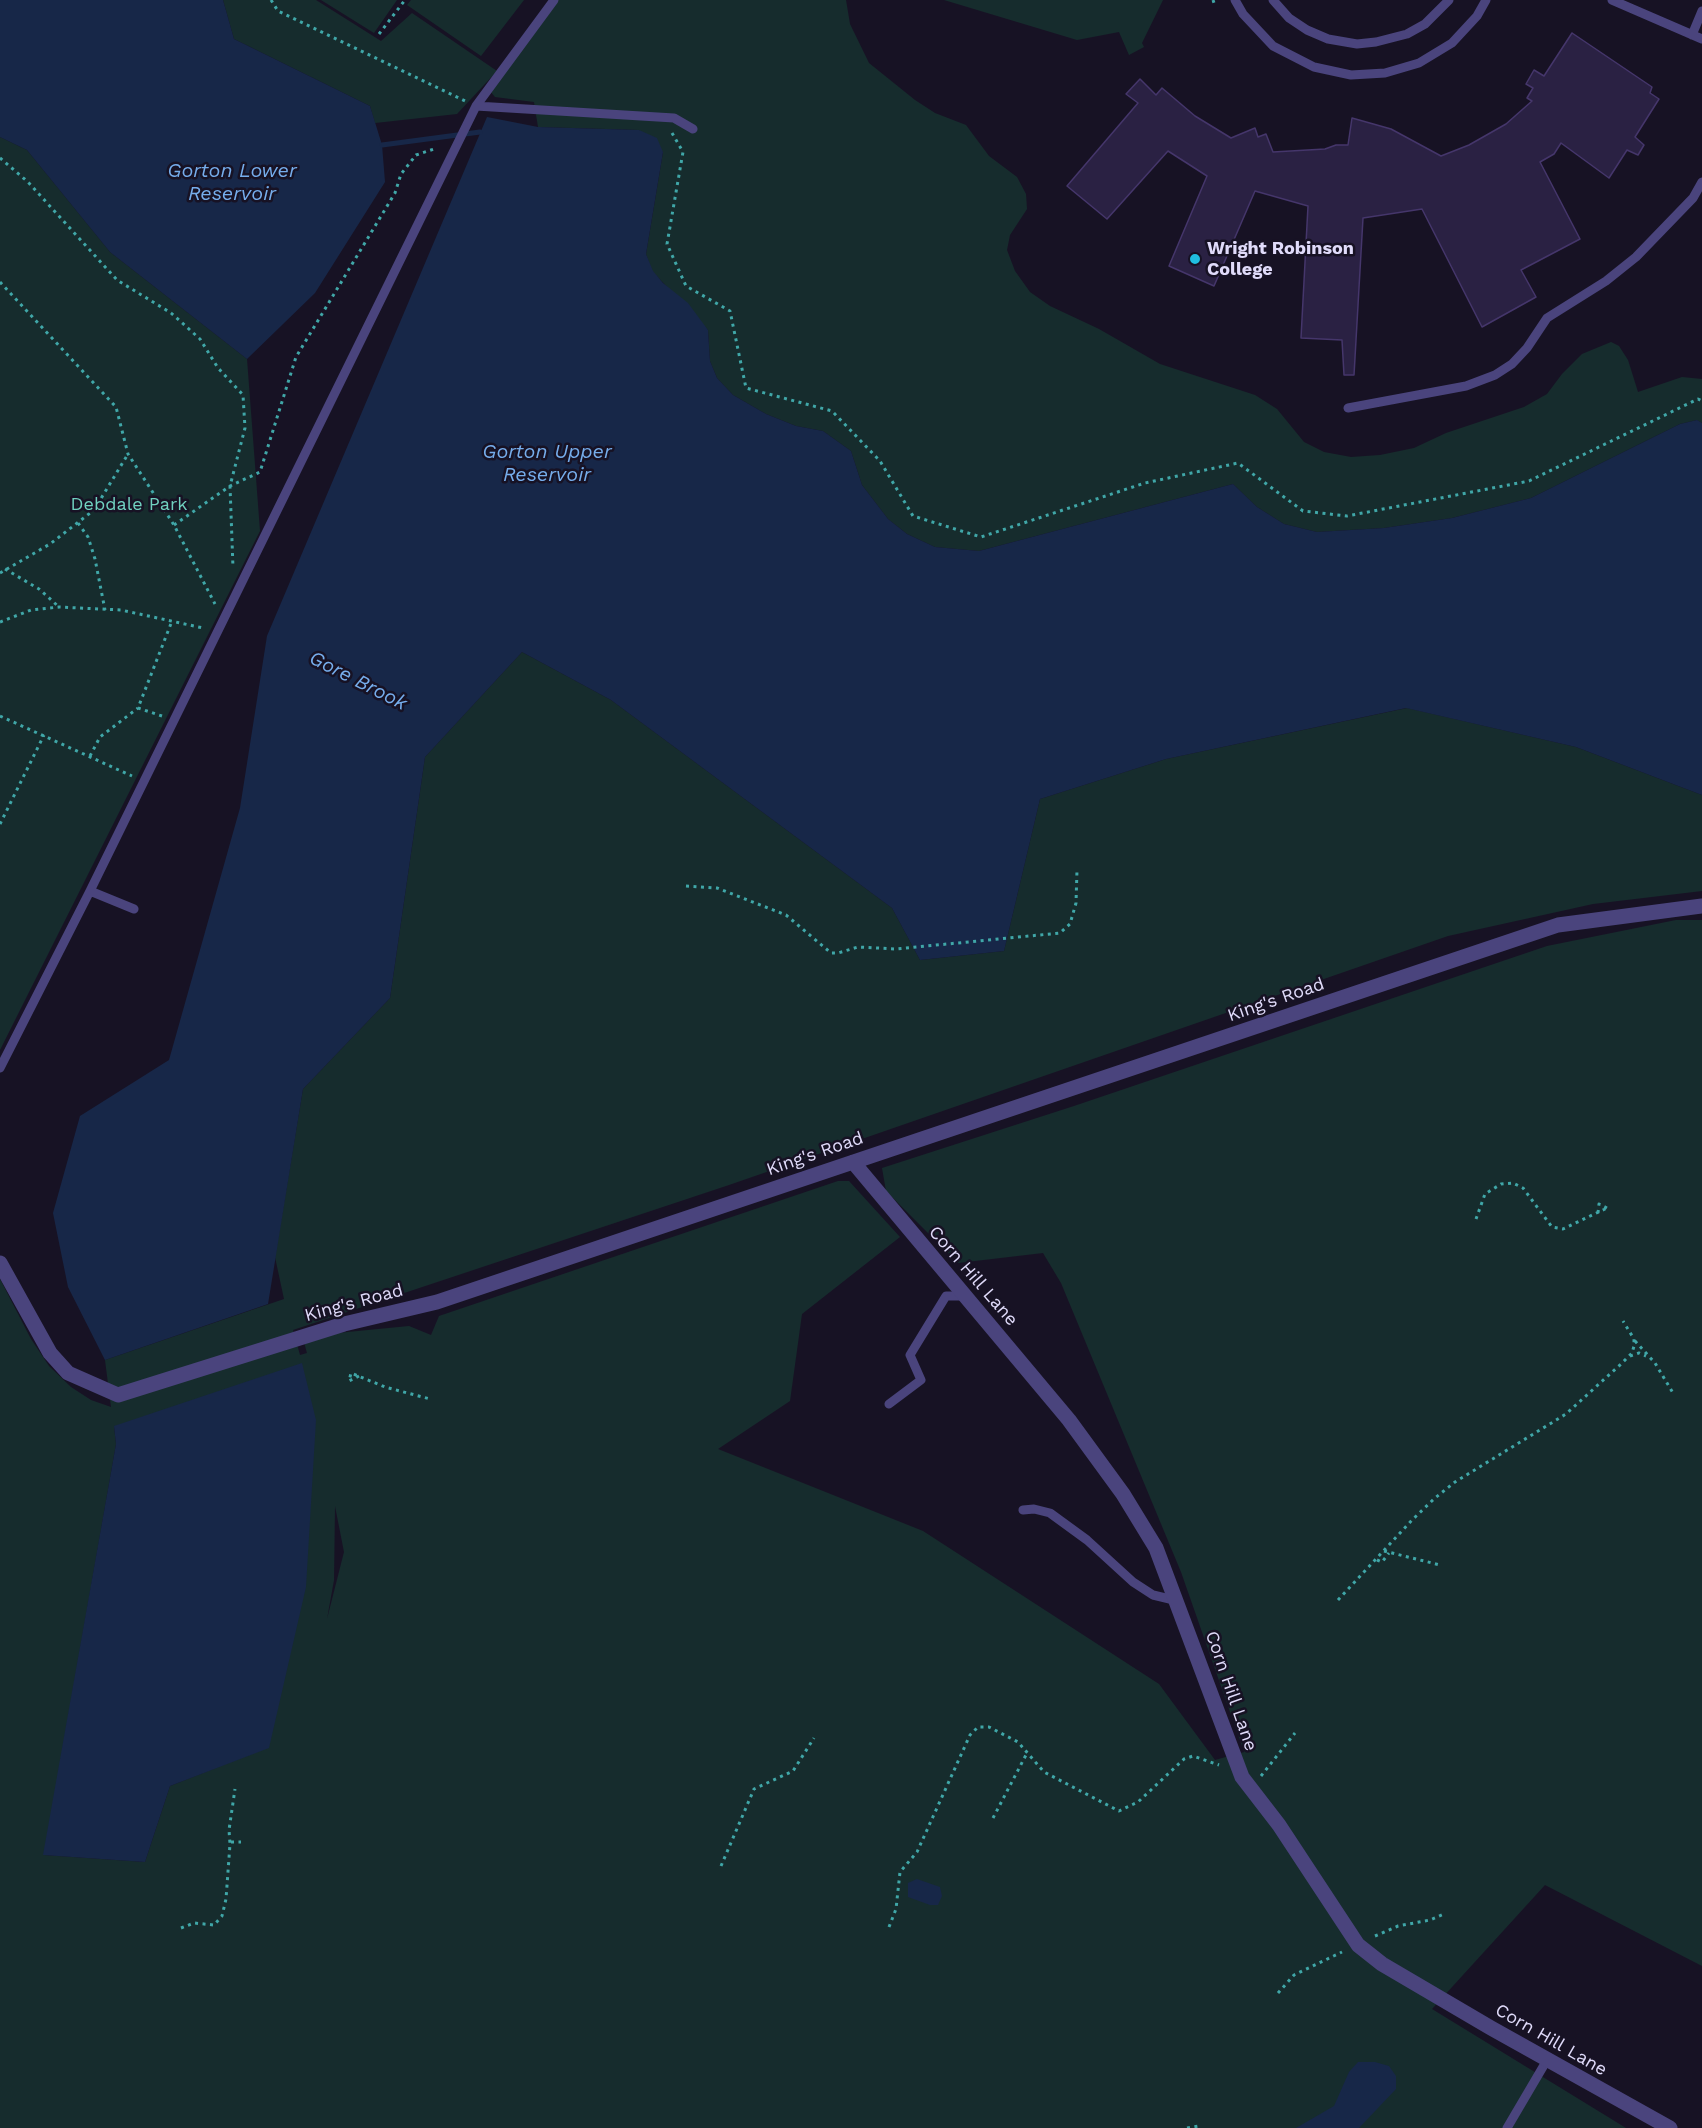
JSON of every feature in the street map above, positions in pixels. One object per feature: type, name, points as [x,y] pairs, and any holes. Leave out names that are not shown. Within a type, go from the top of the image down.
[{"type":"street","name":"King's Road","points":[[0,1263],[50,1353],[68,1373],[118,1395],[344,1324],[436,1302],[1558,925],[1702,906]]},
{"type":"street","name":"Corn Hill Lane","points":[[853,1162],[912,1236],[966,1296],[1070,1420],[1123,1494],[1156,1548],[1245,1781],[1279,1825],[1358,1945],[1382,1964],[1670,2128]]},
{"type":"lane","points":[[0,1068],[90,891],[476,106],[554,0]]},
{"type":"lane","points":[[1235,0],[1243,14],[1274,46],[1314,67],[1351,75],[1385,73],[1419,63],[1452,42],[1477,16],[1486,0]]},
{"type":"lane","points":[[1273,0],[1289,18],[1307,30],[1328,39],[1357,44],[1407,34],[1425,24],[1449,0]]},
{"type":"lane","points":[[1612,0],[1702,39]]},
{"type":"lane","points":[[1692,35],[1702,11]]},
{"type":"lane","points":[[476,106],[663,118],[684,122],[693,129]]},
{"type":"lane","points":[[1348,408],[1466,386],[1495,375],[1512,364],[1527,348],[1547,318],[1606,281],[1636,257],[1693,198],[1702,182]]},
{"type":"lane","points":[[90,891],[134,909]]},
{"type":"lane","points":[[889,1404],[921,1380],[910,1355],[946,1296],[966,1296]]},
{"type":"lane","points":[[1023,1510],[1035,1509],[1050,1513],[1088,1540],[1132,1582],[1153,1594],[1178,1601]]},
{"type":"lane","points":[[1507,2128],[1547,2060]]},
{"type":"path","points":[[272,0],[278,10],[476,106]]},
{"type":"path","points":[[379,34],[405,0]]},
{"type":"path","points":[[663,118],[683,152],[667,244],[686,286],[730,311],[746,388],[832,411],[880,461],[913,516],[981,537],[1145,483],[1238,463],[1303,511],[1347,516],[1370,512],[1529,481],[1698,399],[1702,401]]},
{"type":"path","points":[[174,525],[230,486],[260,472],[296,357],[395,193],[401,174],[416,155],[437,148]]},
{"type":"path","points":[[0,158],[28,182],[117,280],[171,313],[201,339],[218,368],[243,394],[245,428],[230,486],[233,566],[229,576]]},
{"type":"path","points":[[0,282],[116,407],[128,454],[174,525],[223,619]]},
{"type":"path","points":[[0,573],[50,544],[94,510],[128,454]]},
{"type":"path","points":[[78,523],[88,537],[95,559],[105,610]]},
{"type":"path","points":[[5,569],[29,582],[59,607]]},
{"type":"path","points":[[212,613],[220,595]]},
{"type":"path","points":[[0,622],[31,610],[59,607],[121,610],[205,629],[208,621]]},
{"type":"path","points":[[90,756],[100,738],[138,708],[172,621]]},
{"type":"path","points":[[138,708],[173,721]]},
{"type":"path","points":[[0,716],[143,781]]},
{"type":"path","points":[[0,824],[44,735]]},
{"type":"path","points":[[686,886],[717,888],[786,915],[831,954],[858,947],[896,949],[1060,933],[1070,924],[1076,903],[1077,870]]},
{"type":"path","points":[[1476,1220],[1485,1194],[1494,1186],[1513,1183],[1531,1196],[1552,1227],[1563,1229],[1598,1214]]},
{"type":"path","points":[[1623,1321],[1672,1393]]},
{"type":"path","points":[[1338,1600],[1420,1512],[1455,1482],[1566,1414],[1632,1353],[1634,1339]]},
{"type":"path","points":[[1627,1358],[1639,1353],[1648,1356]]},
{"type":"path","points":[[359,1376],[430,1399]]},
{"type":"path","points":[[1384,1551],[1440,1565]]},
{"type":"path","points":[[1377,1559],[1382,1562],[1389,1553]]},
{"type":"path","points":[[889,1927],[896,1909],[900,1872],[917,1852],[974,1730],[989,1727],[1018,1742],[1035,1765],[1044,1772],[1119,1811],[1138,1802],[1174,1766],[1193,1756],[1230,1769],[1245,1781],[1268,1768],[1295,1733]]},
{"type":"path","points":[[722,1866],[754,1789],[793,1771],[814,1738]]},
{"type":"path","points":[[993,1818],[1027,1753]]},
{"type":"path","points":[[181,1928],[194,1923],[214,1925],[222,1916],[230,1822],[236,1789]]},
{"type":"path","points":[[230,1842],[241,1842]]},
{"type":"path","points":[[1278,1993],[1294,1975],[1398,1926],[1430,1920],[1444,1914]]},
{"type":"path","points":[[1187,2128],[1199,2126]]},
{"type":"green space","points":[[223,0],[316,0],[381,41],[412,13],[497,71],[457,114],[375,123],[370,106],[234,39]]},
{"type":"green space","points":[[321,0],[397,0],[374,33]]},
{"type":"green space","points":[[411,0],[524,0],[481,56],[407,5]]},
{"type":"green space","points":[[558,0],[846,0],[850,24],[869,63],[935,113],[966,125],[989,156],[1017,177],[1026,194],[1027,209],[1010,235],[1007,250],[1015,271],[1030,292],[1050,306],[1099,329],[1160,364],[1255,395],[1277,409],[1304,442],[1324,452],[1351,457],[1380,455],[1414,448],[1446,433],[1524,407],[1547,394],[1562,374],[1582,354],[1611,342],[1619,346],[1628,360],[1638,392],[1682,377],[1702,379],[1702,423],[1697,420],[1680,424],[1531,498],[1452,518],[1384,528],[1317,532],[1284,524],[1257,507],[1233,484],[979,551],[935,547],[907,534],[888,519],[862,485],[851,451],[823,431],[796,426],[766,414],[733,395],[717,378],[710,361],[708,330],[652,271],[646,254],[663,152],[639,130],[538,127],[534,102],[495,97],[490,91]]},
{"type":"green space","points":[[944,0],[1163,0],[1142,43],[1144,47],[1129,55],[1119,32],[1077,40]]},
{"type":"green space","name":"Debdale Park","points":[[0,137],[27,150],[110,252],[247,359],[260,531],[0,1050]]},
{"type":"green space","points":[[522,652],[611,700],[892,908],[920,960],[1004,951],[1040,799],[1166,759],[1407,708],[1576,747],[1702,795],[1702,891],[1593,904],[1448,936],[729,1185],[293,1330],[300,1355],[307,1353],[304,1342],[327,1334],[409,1326],[431,1335],[439,1316],[838,1181],[849,1181],[900,1237],[802,1314],[790,1401],[718,1449],[923,1531],[1159,1684],[1215,1760],[1244,1752],[1181,1572],[1061,1283],[1043,1253],[958,1263],[886,1191],[882,1168],[1074,1106],[1547,946],[1676,920],[1702,920],[1702,1966],[1545,1885],[1432,2009],[1626,2128],[0,2128],[0,1279],[31,1339],[49,1366],[71,1387],[91,1400],[111,1407],[105,1360],[284,1299],[275,1257],[303,1089],[390,998],[425,757]],"holes":[[[114,1426],[269,1747],[170,1786],[145,1862],[44,1855],[116,1444]],[[335,1506],[344,1552],[327,1619],[334,1580]]]},
{"type":"water","name":"Gorton Lower Reservoir","points":[[0,0],[223,0],[234,39],[370,106],[382,145],[385,182],[315,293],[247,359],[110,252],[27,150],[0,137]]},
{"type":"water","name":"Gorton Upper Reservoir","points":[[487,117],[538,127],[639,130],[657,138],[663,152],[646,254],[653,271],[663,283],[688,303],[708,330],[710,361],[717,378],[733,395],[766,414],[796,426],[823,431],[851,451],[862,485],[888,519],[907,534],[935,547],[979,551],[1233,484],[1257,507],[1284,524],[1317,532],[1384,528],[1452,518],[1531,498],[1680,424],[1697,420],[1702,423],[1702,795],[1576,747],[1406,708],[1166,759],[1040,799],[1004,951],[920,960],[892,908],[611,700],[522,652],[425,757],[390,998],[303,1089],[268,1304],[105,1360],[68,1287],[53,1213],[80,1116],[169,1060],[240,808],[267,636]]},
{"type":"water","points":[[302,1363],[316,1420],[306,1587],[269,1748],[170,1786],[145,1862],[43,1855],[116,1444],[114,1426]]},
{"type":"water","points":[[917,1879],[940,1887],[942,1896],[938,1905],[930,1905],[908,1897],[908,1883]]},
{"type":"water","points":[[1358,2062],[1375,2062],[1389,2066],[1396,2076],[1396,2089],[1359,2128],[1296,2128],[1334,2106],[1349,2072]]},
{"type":"building","points":[[1572,33],[1652,87],[1650,93],[1659,99],[1635,137],[1644,145],[1638,155],[1627,150],[1609,178],[1561,143],[1554,154],[1540,162],[1580,239],[1521,270],[1536,297],[1482,327],[1422,209],[1363,218],[1354,375],[1344,375],[1342,340],[1301,338],[1308,206],[1255,191],[1214,286],[1169,266],[1207,176],[1168,151],[1107,219],[1067,186],[1138,103],[1126,94],[1140,79],[1156,95],[1162,88],[1195,116],[1231,138],[1255,128],[1258,137],[1266,134],[1273,152],[1325,149],[1336,145],[1348,145],[1352,118],[1391,129],[1441,156],[1469,145],[1506,124],[1532,101],[1527,98],[1533,88],[1526,84],[1534,70],[1544,76]]},
{"type":"waterway","points":[[382,145],[480,132]]},
{"type":"place","name":"Wright Robinson College","points":[[1195,259]]},
{"type":"water label","name":"Gore Brook","points":[[358,681]]}]
